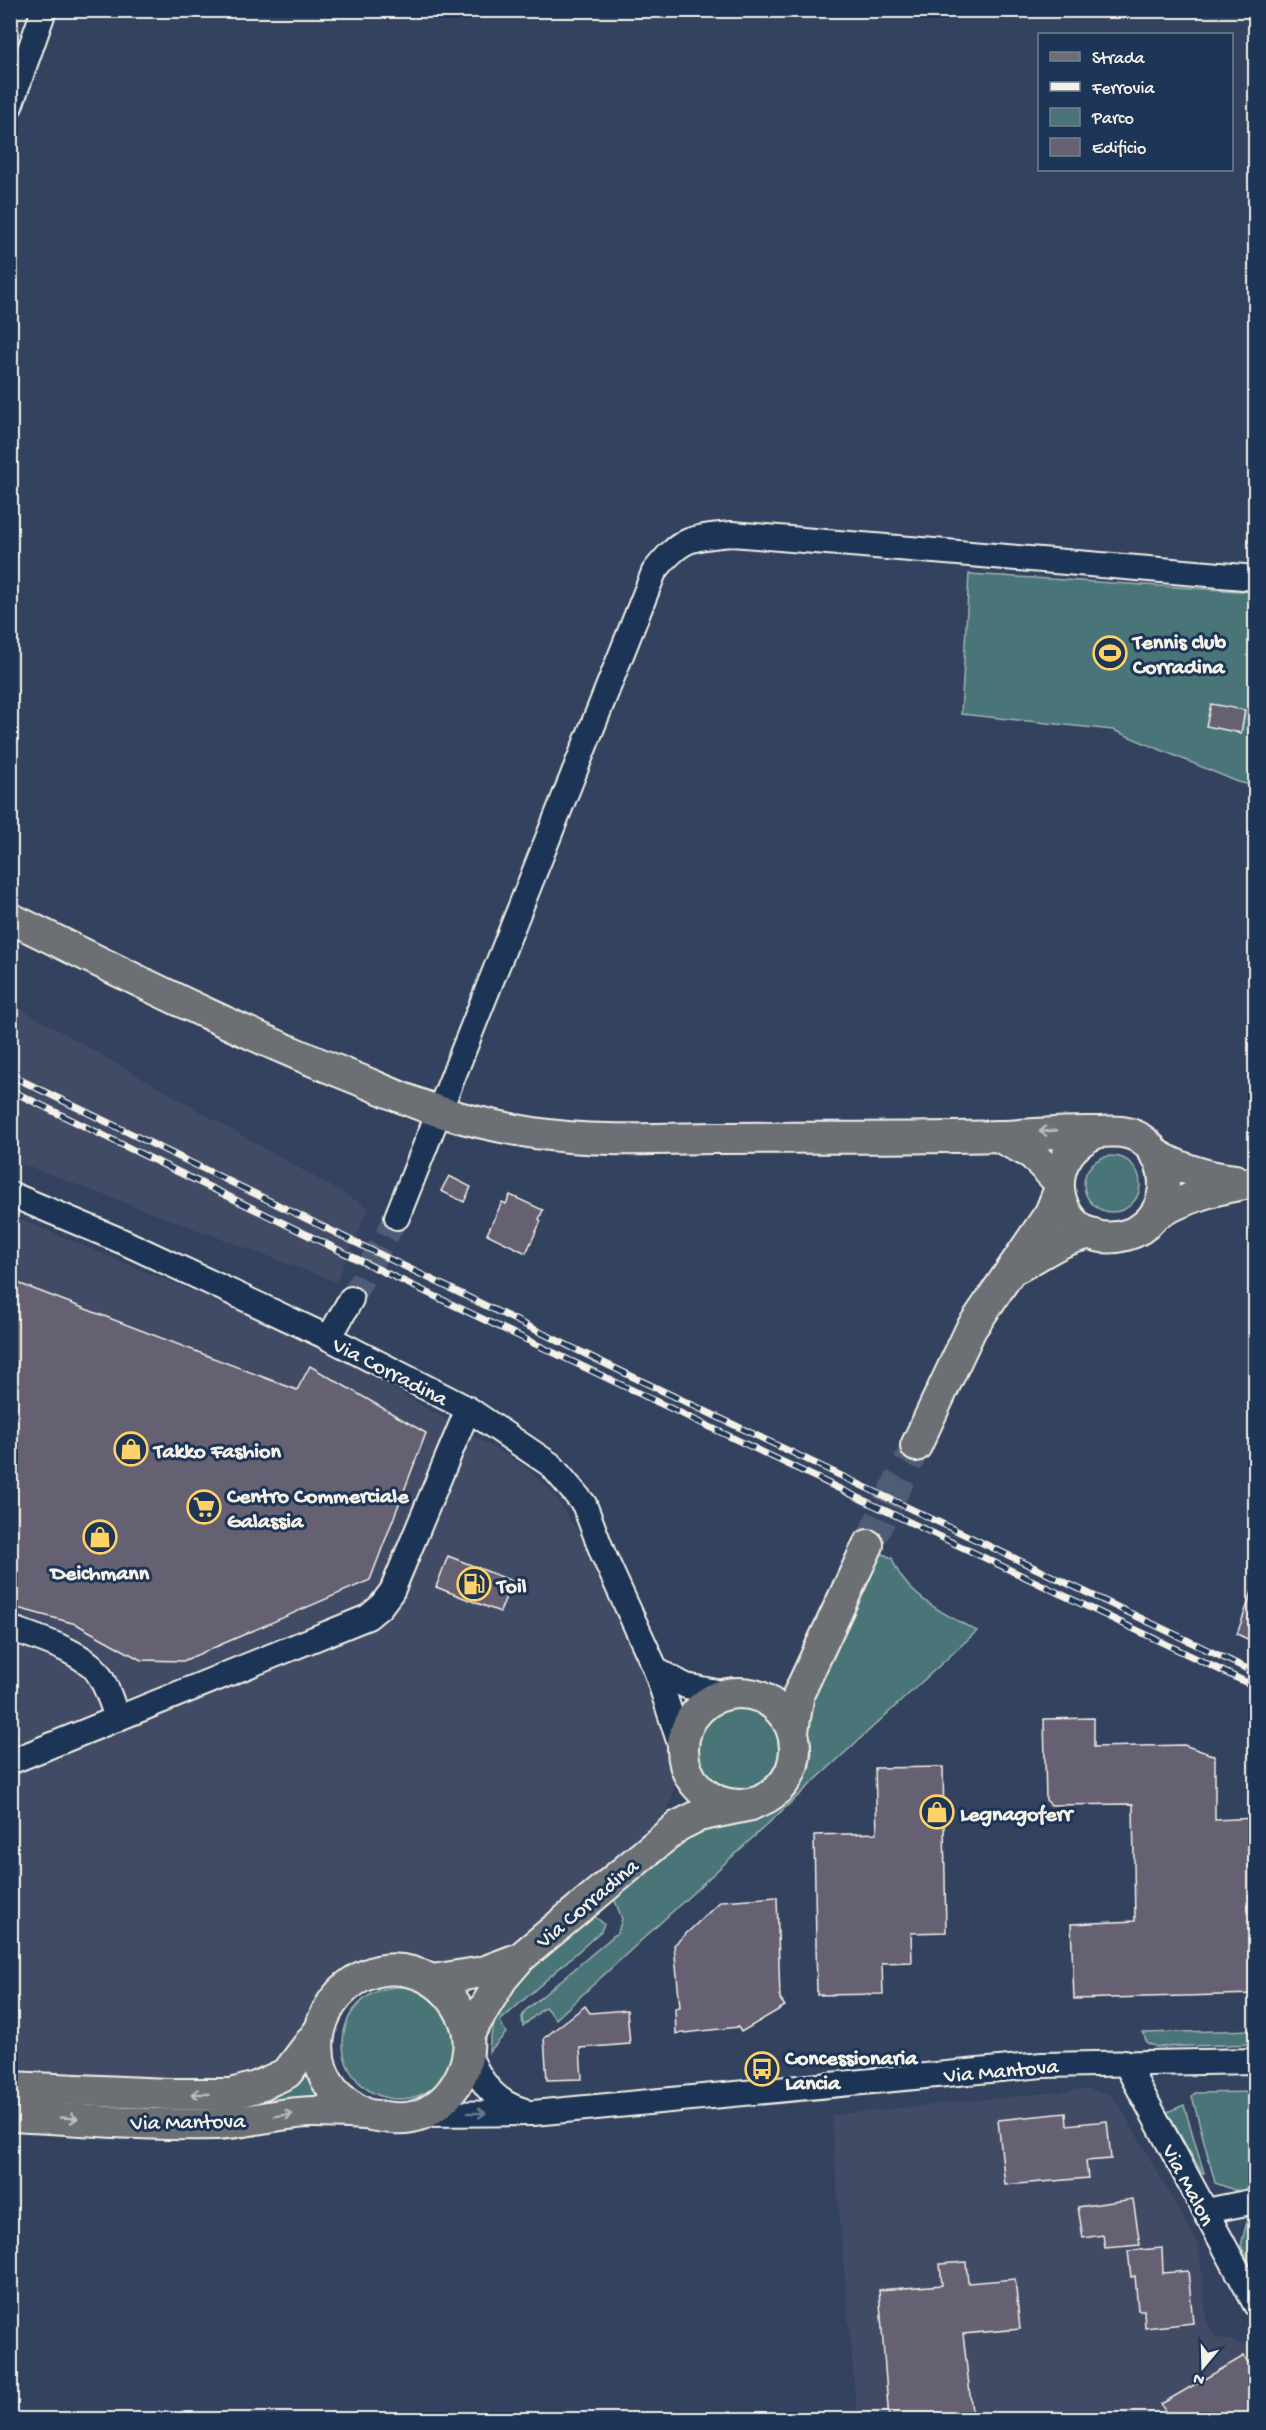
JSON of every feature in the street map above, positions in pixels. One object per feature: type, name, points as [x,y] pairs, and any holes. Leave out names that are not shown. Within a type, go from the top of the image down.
[{"type":"main road","points":[[10,918],[274,1045],[440,1112],[538,1133],[630,1139],[997,1136],[1061,1130],[1112,1131],[1137,1137],[1155,1154],[1179,1168],[1212,1177],[1256,1182]]},
{"type":"main road","points":[[916,1446],[971,1329],[1050,1212],[1063,1161],[1075,1145],[1099,1132]]},
{"type":"main road","points":[[997,1136],[1032,1154],[1058,1187],[1069,1217],[1091,1233]]},
{"type":"main road","points":[[1010,1271],[1047,1248],[1071,1238],[1091,1233],[1114,1237],[1126,1235],[1147,1224],[1161,1204],[1164,1178],[1155,1154]]},
{"type":"main road","points":[[1155,1215],[1182,1199],[1215,1188],[1256,1182]]},
{"type":"main road","points":[[819,1646],[789,1678],[766,1690],[737,1693],[708,1701],[694,1714],[685,1731],[684,1759],[694,1783],[712,1798],[735,1806],[751,1805],[769,1798],[783,1785],[795,1759],[793,1731],[799,1693],[868,1545]]},
{"type":"main road","points":[[737,1693],[764,1697],[776,1706],[793,1731]]},
{"type":"main road","name":"Via Corradina","points":[[652,1845],[672,1817],[684,1759]]},
{"type":"main road","name":"Via Corradina","points":[[468,2044],[502,1979],[520,1958],[652,1845],[678,1826],[698,1816],[751,1805]]},
{"type":"main road","name":"Via Corradina","points":[[432,1980],[483,1972],[520,1958]]},
{"type":"main road","name":"Via Mantova","points":[[10,2087],[168,2094],[231,2094],[256,2087],[287,2073],[318,2032],[325,2013],[336,1995],[352,1981],[371,1972],[392,1969],[413,1972],[432,1980],[456,2004],[468,2044],[457,2084],[441,2102],[421,2114],[393,2119],[366,2114],[312,2112],[215,2124],[10,2115]]},
{"type":"main road","name":"Via Mantova","points":[[318,2032],[318,2053],[328,2081],[348,2105],[366,2114]]},
{"type":"street","points":[[10,106],[44,10]]},
{"type":"street","points":[[397,1217],[654,572],[673,549],[696,537],[732,534],[1256,578]]},
{"type":"street","name":"Via Corradina","points":[[10,1194],[124,1242],[329,1338],[468,1409],[551,1465],[584,1504],[612,1575],[656,1670],[684,1759]]},
{"type":"street","points":[[329,1338],[351,1299]]},
{"type":"street","points":[[10,1762],[351,1626],[380,1607],[392,1591],[468,1409]]},
{"type":"street","points":[[10,1628],[55,1645],[93,1666],[111,1699],[117,1719]]},
{"type":"street","points":[[656,1670],[686,1686],[737,1693]]},
{"type":"street","name":"Via Mantova","points":[[468,2044],[481,2082],[508,2106],[532,2113]]},
{"type":"street","name":"Via Mantova","points":[[421,2114],[532,2113],[1042,2065],[1256,2061]]},
{"type":"street","name":"Via Malon","points":[[1125,2062],[1256,2304]]},
{"type":"street","points":[[1206,2211],[1256,2201]]},
{"type":"shaded area","points":[[11,1003],[369,1208],[336,1282],[11,1160]]},
{"type":"shaded area","points":[[10,1215],[314,1342],[523,1465],[552,1492],[583,1539],[654,1697],[666,1735],[673,1784],[672,1798],[664,1816],[503,1955],[453,1964],[398,1951],[357,1960],[332,1978],[323,1988],[310,2019],[279,2065],[227,2080],[11,2073]]},
{"type":"shaded area","points":[[1088,2089],[1109,2094],[1119,2104],[1199,2246],[1206,2320],[1215,2337],[1252,2346],[1255,2353],[1255,2419],[857,2419],[831,2115]]},
{"type":"green space","name":"Tennis club Corradina","points":[[969,574],[1255,592],[1255,786],[1238,782],[1113,730],[961,714]]},
{"type":"green space","points":[[1112,1156],[1123,1158],[1132,1164],[1138,1173],[1140,1184],[1138,1195],[1132,1204],[1123,1210],[1112,1212],[1101,1210],[1092,1204],[1086,1195],[1084,1184],[1086,1173],[1092,1164],[1101,1158]]},
{"type":"green space","points":[[881,1553],[892,1558],[898,1571],[915,1593],[951,1618],[977,1631],[556,2019],[545,2007],[523,2026],[522,2017],[526,2010],[618,1932],[622,1919],[614,1898],[693,1828],[760,1817],[784,1805],[795,1795],[809,1770],[812,1753],[807,1717],[811,1692]]},
{"type":"green space","points":[[738,1707],[754,1710],[767,1719],[776,1732],[779,1748],[776,1764],[767,1777],[754,1786],[738,1789],[722,1786],[709,1777],[700,1764],[697,1748],[700,1732],[709,1719],[722,1710]]},
{"type":"green space","points":[[594,1916],[604,1924],[601,1931],[500,2021],[506,2033],[489,2052],[496,2018],[513,1990],[536,1965],[585,1921]]},
{"type":"green space","points":[[399,1987],[420,1992],[438,2004],[450,2022],[455,2043],[450,2064],[438,2082],[420,2094],[399,2099],[378,2094],[360,2082],[348,2064],[343,2043],[348,2022],[360,2004],[378,1992]]},
{"type":"green space","points":[[1255,2030],[1255,2044],[1157,2047],[1147,2043],[1143,2033]]},
{"type":"green space","points":[[312,2071],[328,2100],[295,2099],[228,2108],[172,2110],[11,2103],[259,2100],[291,2088]]},
{"type":"green space","points":[[1255,2092],[1255,2192],[1234,2190],[1215,2183],[1192,2096],[1195,2093]]},
{"type":"green space","points":[[1184,2105],[1204,2173],[1167,2112]]},
{"type":"green space","points":[[1255,2216],[1255,2267],[1252,2268],[1241,2246],[1247,2221]]},
{"type":"building","points":[[1211,704],[1245,710],[1241,733],[1206,726]]},
{"type":"building","points":[[449,1176],[471,1187],[464,1202],[441,1191]]},
{"type":"building","points":[[510,1195],[543,1210],[539,1219],[541,1221],[526,1253],[487,1234],[502,1202],[506,1204]]},
{"type":"building","name":"Centro Commerciale Galassia","points":[[10,1280],[297,1390],[310,1366],[426,1433],[370,1580],[183,1661],[141,1660],[76,1624],[10,1606]]},
{"type":"building","name":"Toil","points":[[448,1556],[512,1581],[500,1612],[436,1587]]},
{"type":"building","points":[[1253,1589],[1256,1589],[1256,1643],[1237,1634]]},
{"type":"building","points":[[1094,1718],[1094,1747],[1184,1745],[1215,1756],[1215,1820],[1256,1818],[1256,1994],[1074,1999],[1071,1924],[1135,1921],[1133,1804],[1051,1805],[1046,1800],[1044,1719]]},
{"type":"building","points":[[943,1767],[946,1932],[911,1933],[912,1962],[882,1963],[883,1994],[817,1995],[814,1835],[877,1833],[875,1768]]},
{"type":"building","points":[[777,1897],[780,1999],[785,2006],[741,2032],[738,2027],[676,2034],[675,2008],[680,2007],[674,1945],[721,1901]]},
{"type":"building","points":[[585,2006],[590,2013],[627,2010],[630,2044],[580,2048],[582,2079],[547,2080],[544,2038]]},
{"type":"building","points":[[1066,2113],[1067,2125],[1107,2121],[1111,2159],[1086,2161],[1088,2178],[1005,2185],[998,2120]]},
{"type":"building","points":[[1133,2199],[1140,2245],[1105,2248],[1103,2235],[1083,2238],[1078,2207]]},
{"type":"building","points":[[1162,2248],[1163,2273],[1188,2271],[1193,2323],[1145,2328],[1144,2310],[1138,2310],[1135,2276],[1131,2277],[1128,2251]]},
{"type":"building","points":[[966,2262],[968,2283],[1015,2279],[1020,2329],[963,2334],[973,2420],[889,2420],[879,2290],[942,2285],[940,2264]]},
{"type":"building","points":[[1244,2356],[1256,2376],[1256,2420],[1170,2420],[1161,2404]]},
{"type":"tunnel","points":[[351,1299],[397,1217]]},
{"type":"tunnel","points":[[868,1545],[916,1446]]},
{"type":"railway","points":[[10,1075],[608,1365],[1256,1673]]},
{"type":"railway","points":[[10,1090],[361,1261],[1256,1687]]},
{"type":"place","name":"Tennis club Corradina","points":[[1110,653]]},
{"type":"place","name":"Takko Fashion","points":[[131,1449]]},
{"type":"place","name":"Centro Commerciale Galassia","points":[[204,1507]]},
{"type":"place","name":"Deichmann","points":[[100,1537]]},
{"type":"place","name":"Toil","points":[[474,1584]]},
{"type":"place","name":"Legnagoferr","points":[[937,1812]]},
{"type":"place","name":"Concessionaria Lancia","points":[[762,2069]]}]
